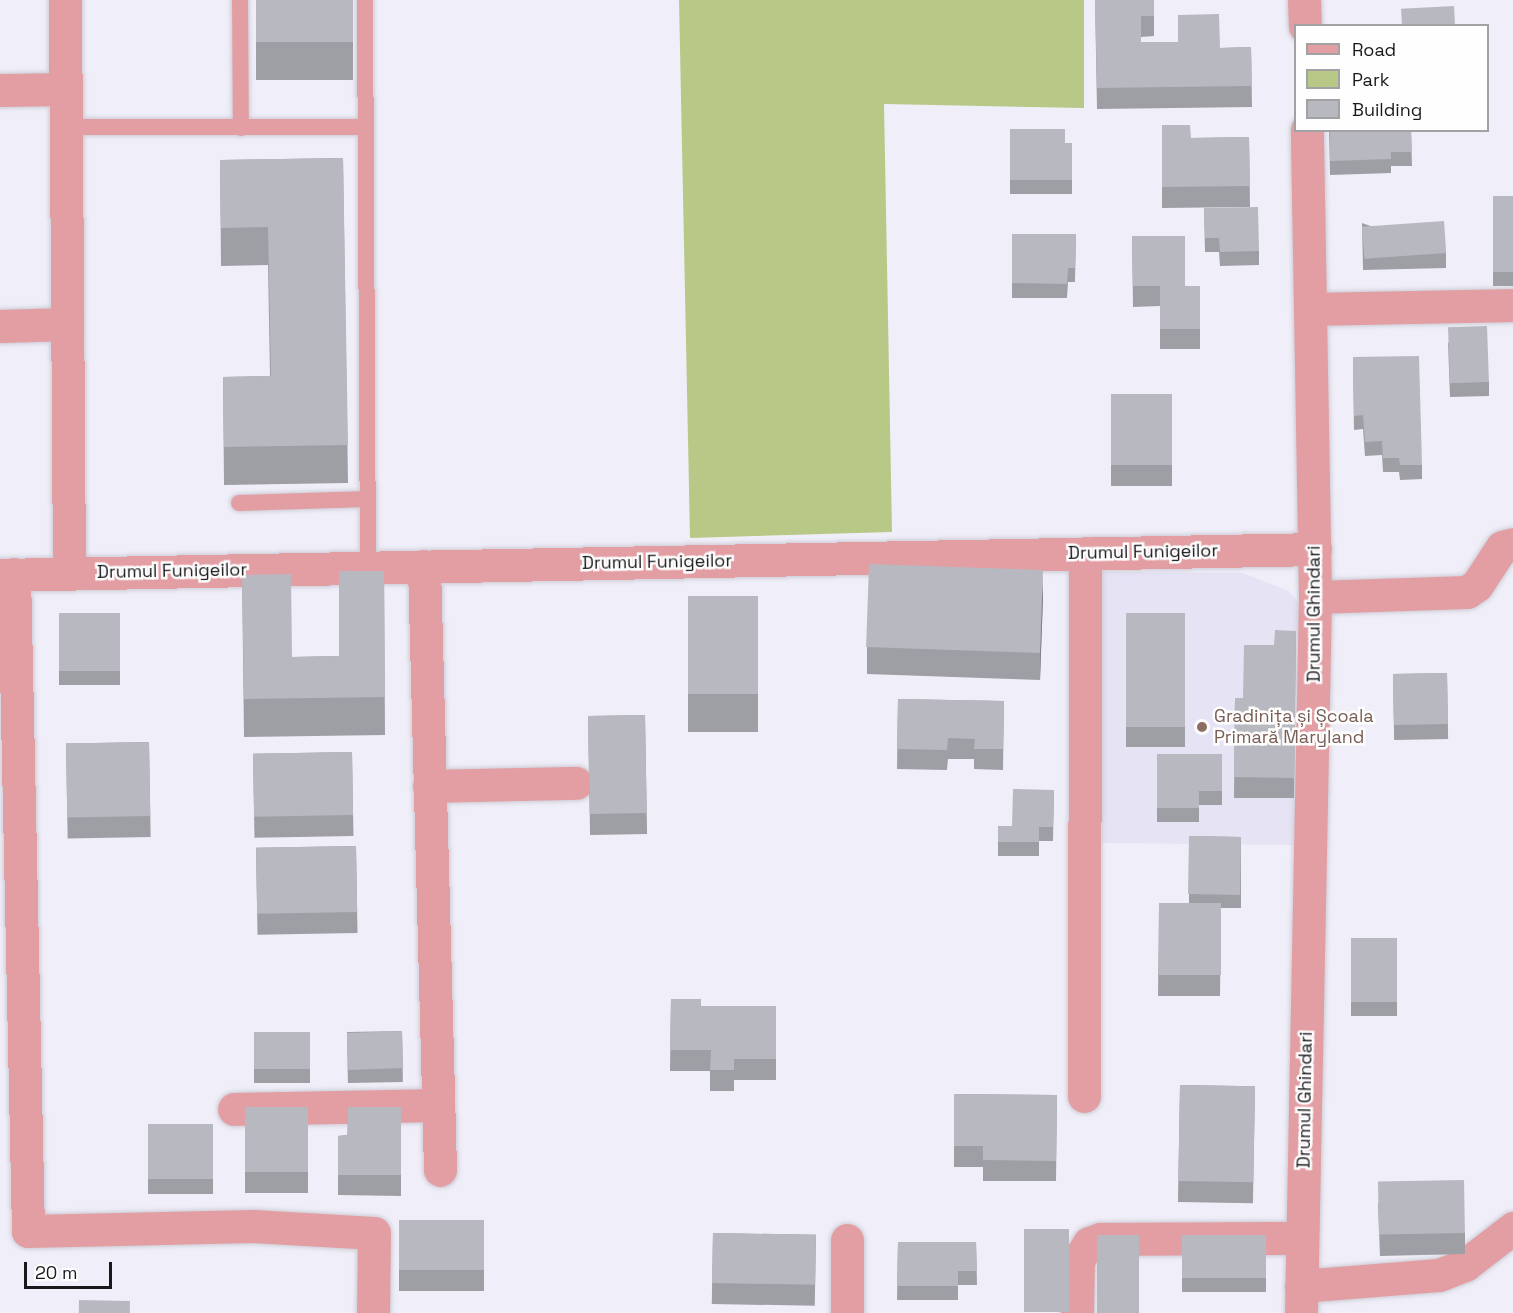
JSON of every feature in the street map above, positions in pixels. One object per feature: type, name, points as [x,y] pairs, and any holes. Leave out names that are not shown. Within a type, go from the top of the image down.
[{"type":"street","points":[[65,0],[69,573]]},
{"type":"street","points":[[1304,0],[1305,24]]},
{"type":"street","points":[[0,90],[65,89]]},
{"type":"street","name":"Drumul Ghindari","points":[[1301,1300],[1315,597],[1312,309],[1307,132]]},
{"type":"street","points":[[1312,309],[1513,305]]},
{"type":"street","points":[[0,326],[67,324]]},
{"type":"street","points":[[1315,597],[1467,592],[1477,585],[1503,547],[1513,544]]},
{"type":"street","name":"Drumul Funigeilor","points":[[7,574],[1315,549]]},
{"type":"street","points":[[1084,1096],[1085,553]]},
{"type":"street","points":[[424,566],[440,1170]]},
{"type":"street","points":[[7,574],[28,1231],[253,1226],[374,1233],[373,1313]]},
{"type":"street","points":[[429,786],[576,783]]},
{"type":"street","points":[[234,1109],[438,1105]]},
{"type":"street","points":[[1301,1300],[1439,1275],[1465,1265],[1513,1228]]},
{"type":"street","points":[[1077,1313],[1078,1260],[1089,1243],[1100,1239],[1302,1238]]},
{"type":"street","points":[[848,1240],[848,1313]]},
{"type":"lane","points":[[240,0],[241,128]]},
{"type":"lane","points":[[365,0],[368,567]]},
{"type":"lane","points":[[65,127],[366,127]]},
{"type":"lane","points":[[239,503],[368,499]]},
{"type":"shaded area","name":"Gradinița și Școala Primară Maryland","points":[[1101,572],[1243,573],[1289,591],[1306,612],[1304,845],[1098,843]]},
{"type":"green space","points":[[679,0],[1084,0],[1084,108],[884,104],[892,532],[690,538]]},
{"type":"building","points":[[256,0],[353,0],[353,42],[256,42]]},
{"type":"building","points":[[1095,0],[1154,0],[1154,16],[1141,16],[1141,42],[1178,42],[1178,15],[1219,14],[1220,48],[1251,47],[1252,86],[1097,88]]},
{"type":"building","points":[[1454,6],[1455,24],[1402,24],[1401,9]]},
{"type":"building","points":[[1162,125],[1190,125],[1191,138],[1249,137],[1250,186],[1162,187]]},
{"type":"building","points":[[1010,129],[1065,129],[1065,143],[1072,143],[1072,180],[1010,180]]},
{"type":"building","points":[[1330,132],[1411,132],[1412,152],[1391,152],[1391,159],[1330,161]]},
{"type":"building","points":[[343,158],[348,445],[224,447],[223,377],[271,376],[268,227],[221,228],[220,160]]},
{"type":"building","points":[[1493,196],[1513,196],[1513,272],[1493,272]]},
{"type":"building","points":[[1258,207],[1259,251],[1220,252],[1219,238],[1205,238],[1204,208]]},
{"type":"building","points":[[1444,221],[1446,253],[1364,259],[1362,227]]},
{"type":"building","points":[[1012,234],[1076,234],[1075,268],[1068,268],[1067,284],[1012,283]]},
{"type":"building","points":[[1132,236],[1185,236],[1185,286],[1200,286],[1200,329],[1160,329],[1160,286],[1133,286]]},
{"type":"building","points":[[1487,326],[1489,382],[1450,383],[1448,327]]},
{"type":"building","points":[[1419,356],[1422,465],[1400,465],[1399,458],[1383,458],[1382,441],[1365,442],[1363,415],[1354,416],[1353,357]]},
{"type":"building","points":[[1111,394],[1172,394],[1172,465],[1111,465]]},
{"type":"building","points":[[869,564],[1043,570],[1040,653],[866,647]]},
{"type":"building","points":[[339,571],[384,571],[385,697],[244,699],[242,575],[291,574],[292,657],[339,656]]},
{"type":"building","points":[[688,596],[758,596],[758,694],[688,694]]},
{"type":"building","points":[[59,613],[120,613],[120,671],[59,671]]},
{"type":"building","points":[[1126,613],[1185,613],[1185,727],[1126,727]]},
{"type":"building","points":[[1275,630],[1296,631],[1294,778],[1234,777],[1235,698],[1243,698],[1244,645],[1274,645]]},
{"type":"building","points":[[1447,673],[1448,724],[1394,725],[1393,674]]},
{"type":"building","points":[[898,699],[1004,701],[1003,749],[974,749],[975,739],[948,738],[947,750],[897,749]]},
{"type":"building","points":[[645,715],[647,813],[590,814],[588,716]]},
{"type":"building","points":[[149,742],[150,816],[67,817],[66,743]]},
{"type":"building","points":[[352,752],[353,815],[254,817],[253,754]]},
{"type":"building","points":[[1157,754],[1222,754],[1222,791],[1199,791],[1199,808],[1157,808]]},
{"type":"building","points":[[1013,789],[1054,790],[1053,827],[1039,827],[1039,842],[998,842],[998,826],[1012,826]]},
{"type":"building","points":[[1189,836],[1241,837],[1240,895],[1188,894]]},
{"type":"building","points":[[356,846],[357,912],[257,914],[256,848]]},
{"type":"building","points":[[1159,903],[1221,903],[1221,975],[1159,975]]},
{"type":"building","points":[[1351,938],[1397,938],[1397,1002],[1351,1002]]},
{"type":"building","points":[[671,999],[701,999],[701,1006],[776,1006],[776,1059],[734,1059],[734,1070],[710,1070],[711,1050],[670,1050]]},
{"type":"building","points":[[402,1031],[403,1068],[348,1070],[347,1033]]},
{"type":"building","points":[[254,1032],[310,1032],[310,1069],[254,1069]]},
{"type":"building","points":[[1180,1085],[1255,1086],[1253,1182],[1178,1181]]},
{"type":"building","points":[[954,1094],[1057,1095],[1056,1161],[983,1160],[983,1146],[954,1146]]},
{"type":"building","points":[[245,1107],[308,1107],[308,1172],[245,1172]]},
{"type":"building","points":[[348,1107],[401,1107],[401,1175],[338,1175],[338,1136],[347,1135]]},
{"type":"building","points":[[148,1124],[213,1124],[213,1179],[148,1179]]},
{"type":"building","points":[[1464,1180],[1465,1233],[1379,1234],[1378,1182]]},
{"type":"building","points":[[399,1220],[484,1220],[484,1270],[399,1270]]},
{"type":"building","points":[[1024,1229],[1069,1229],[1069,1312],[1024,1312]]},
{"type":"building","points":[[713,1233],[816,1235],[815,1285],[712,1283]]},
{"type":"building","points":[[1097,1235],[1139,1235],[1139,1313],[1097,1313]]},
{"type":"building","points":[[1182,1235],[1266,1235],[1266,1278],[1182,1278]]},
{"type":"building","points":[[898,1242],[976,1242],[977,1271],[958,1271],[958,1286],[897,1286]]},
{"type":"building","points":[[79,1300],[130,1301],[130,1313],[79,1313]]},
{"type":"place","name":"Gradinița și Școala Primară Maryland","points":[[1202,727]]}]
